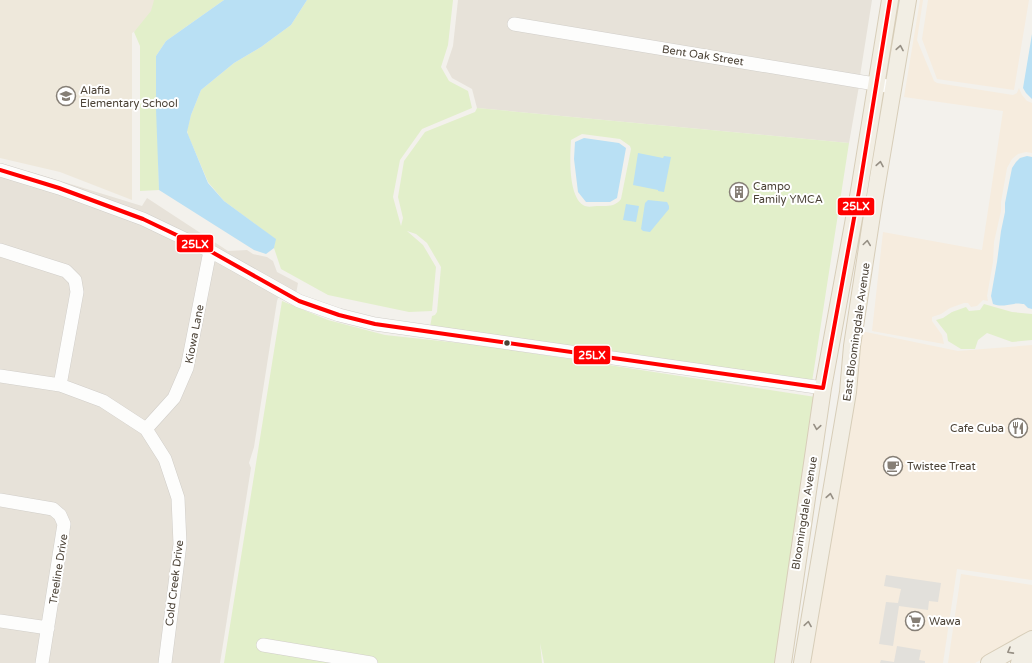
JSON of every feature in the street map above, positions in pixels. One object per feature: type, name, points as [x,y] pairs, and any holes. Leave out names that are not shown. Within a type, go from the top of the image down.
[{"type":"main road","name":"East Bloomingdale Avenue","points":[[823,388],[877,84],[890,0]]},
{"type":"main road","name":"East Bloomingdale Avenue","points":[[802,663],[848,392],[856,323],[874,202],[908,0]]},
{"type":"main road","points":[[823,388],[848,392]]},
{"type":"main road","name":"Bloomingdale Avenue","points":[[782,663],[823,388]]},
{"type":"main road","points":[[989,663],[1032,639]]},
{"type":"main road","points":[[1019,663],[1032,656]]},
{"type":"street","name":"Bent Oak Street","points":[[514,24],[893,87]]},
{"type":"street","points":[[0,170],[59,188],[143,219],[210,251],[299,301],[339,315],[375,324],[823,388]]},
{"type":"street","points":[[0,250],[66,271],[75,280],[77,292],[60,385]]},
{"type":"street","name":"Kiowa Lane","points":[[146,429],[174,398],[187,368],[210,251]]},
{"type":"street","name":"Cold Creek Drive","points":[[0,376],[60,385],[103,400],[146,429],[165,460],[178,498],[180,544],[165,663]]},
{"type":"street","name":"Treeline Drive","points":[[0,500],[47,508],[57,512],[62,518],[64,528],[42,663]]},
{"type":"street","points":[[0,621],[48,628]]},
{"type":"street","points":[[263,645],[372,663]]},
{"type":"shaded area","name":"Alafia Elementary School","points":[[0,0],[180,0],[132,33],[132,200],[60,172],[0,158]]},
{"type":"shaded area","points":[[458,0],[872,0],[860,76],[509,19],[508,28],[859,86],[849,143],[477,108],[472,89],[452,78],[446,67],[453,46]]},
{"type":"shaded area","points":[[920,0],[923,0],[917,40],[934,81],[937,83],[1013,95],[1017,93],[1019,88],[1027,101],[1032,103],[1032,153],[1026,152],[1018,154],[1012,159],[1007,168],[1001,202],[1001,211],[994,242],[993,262],[987,296],[988,301],[983,300],[977,306],[971,307],[968,303],[964,303],[932,317],[932,321],[942,335],[944,344],[872,331],[883,232],[982,250],[1003,111],[904,97]]},
{"type":"shaded area","points":[[928,0],[1029,0],[1014,90],[937,79],[922,39]]},
{"type":"shaded area","points":[[14,170],[28,171],[142,206],[147,198],[228,251],[247,250],[253,254],[267,257],[273,261],[277,272],[298,283],[296,294],[216,249]]},
{"type":"shaded area","points":[[0,175],[57,192],[140,223],[204,254],[182,366],[169,395],[145,422],[66,382],[80,280],[0,245]]},
{"type":"shaded area","points":[[0,255],[63,275],[70,282],[71,292],[56,379],[0,371]]},
{"type":"shaded area","points":[[214,259],[282,297],[278,298],[277,301],[254,447],[249,463],[251,468],[220,663],[170,663],[186,544],[152,429],[178,401]]},
{"type":"shaded area","points":[[861,331],[958,351],[1032,345],[1032,580],[957,569],[943,663],[809,663]]},
{"type":"shaded area","points":[[0,381],[59,390],[101,405],[142,432],[160,461],[173,498],[175,544],[159,663],[48,663],[70,529],[69,523],[67,516],[0,495]]},
{"type":"shaded area","points":[[0,505],[51,513],[58,522],[44,623],[0,616]]},
{"type":"shaded area","points":[[961,574],[1032,585],[1032,633],[975,663],[948,663]]},
{"type":"shaded area","points":[[886,575],[941,583],[938,602],[929,601],[928,610],[899,606],[893,646],[879,644],[886,602],[898,603],[901,589],[884,586]]},
{"type":"shaded area","points":[[0,626],[42,632],[37,663],[0,663]]},
{"type":"shaded area","points":[[897,646],[921,650],[919,660],[925,661],[925,663],[880,663],[881,660],[894,662]]},
{"type":"green space","points":[[154,0],[224,0],[166,41],[156,56],[159,190],[140,191],[140,46],[134,32],[151,11]]},
{"type":"green space","points":[[307,0],[453,0],[448,45],[441,67],[449,81],[468,91],[472,108],[422,129],[400,160],[393,197],[401,226],[403,218],[398,197],[404,161],[425,132],[475,112],[477,108],[849,143],[812,382],[430,327],[432,316],[437,312],[441,267],[427,243],[416,234],[407,231],[423,245],[436,267],[432,311],[409,312],[328,295],[281,269],[274,248],[275,239],[224,201],[208,182],[187,130],[201,90],[234,63],[261,47],[291,25]],"holes":[[[582,134],[620,139],[630,146],[631,149],[621,199],[619,202],[611,206],[591,207],[583,205],[578,200],[572,184],[570,165],[571,140]]]},
{"type":"green space","points":[[282,301],[328,320],[385,335],[478,345],[822,398],[778,663],[544,663],[540,643],[542,663],[224,663]]},
{"type":"green space","points":[[984,304],[1012,312],[1032,314],[1032,340],[1012,342],[987,333],[978,340],[975,349],[961,349],[948,341],[947,334],[936,320],[966,307],[969,311],[980,310]]},
{"type":"water","points":[[224,0],[307,0],[291,25],[261,47],[234,63],[201,90],[191,115],[187,132],[208,183],[224,201],[276,239],[274,248],[266,254],[254,250],[159,190],[156,56],[166,41]]},
{"type":"water","points":[[1032,34],[1032,99],[1023,88]]},
{"type":"water","points":[[584,138],[619,143],[626,148],[617,198],[610,202],[586,202],[578,192],[574,159],[575,142]]},
{"type":"water","points":[[638,153],[663,158],[664,156],[671,157],[664,192],[633,185]]},
{"type":"water","points":[[1027,156],[1032,157],[1032,309],[1028,308],[1024,304],[996,305],[993,304],[991,296],[1005,212],[1005,203],[1012,168],[1020,158]]},
{"type":"water","points":[[648,200],[667,202],[669,206],[669,209],[650,232],[643,231],[641,229],[645,203]]},
{"type":"water","points":[[626,204],[639,206],[636,222],[623,220]]},
{"type":"transit line","name":"25LX","points":[[0,170],[59,188],[143,219],[210,251],[299,301],[339,315],[375,324],[823,388],[859,191],[890,0]]},
{"type":"place","name":"Alafia Elementary School","points":[[66,96]]},
{"type":"place","name":"Campo Family YMCA","points":[[739,192]]},
{"type":"place","name":"Cafe Cuba","points":[[1018,428]]},
{"type":"place","name":"Twistee Treat","points":[[893,466]]},
{"type":"place","name":"Wawa","points":[[915,621]]}]
